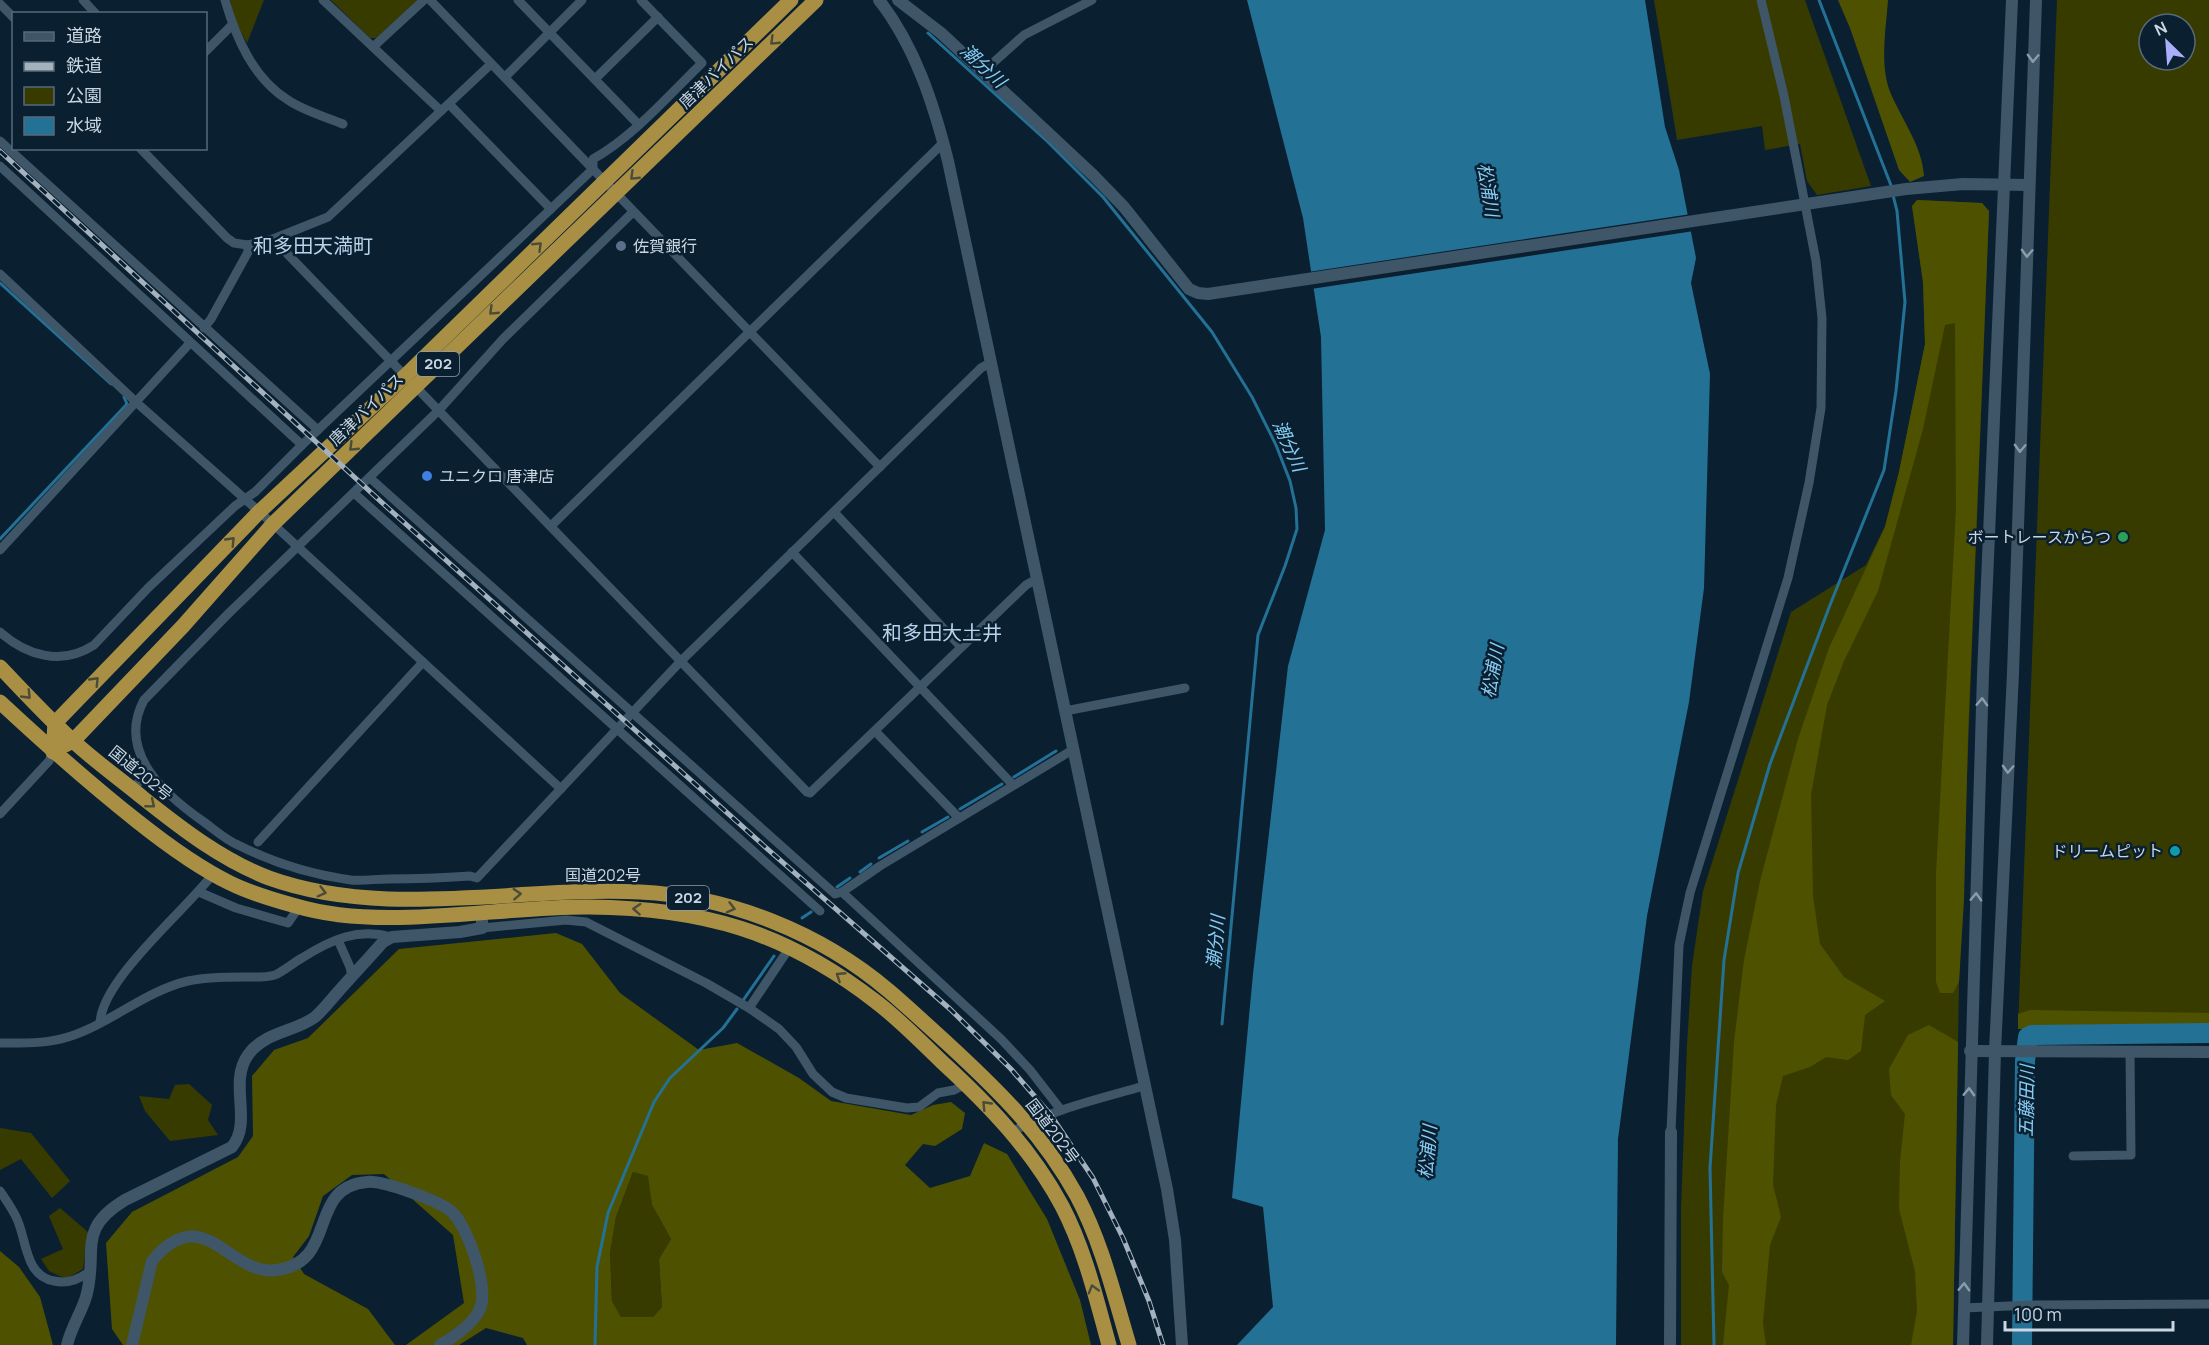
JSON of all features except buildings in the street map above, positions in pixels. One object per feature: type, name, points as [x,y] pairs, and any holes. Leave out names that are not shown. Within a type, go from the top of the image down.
[{"type":"highway","name":"唐津バイパス","points":[[53,752],[73,741],[183,626],[273,524],[410,382],[605,181],[790,0]]},
{"type":"highway","name":"唐津バイパス","points":[[55,723],[259,512],[410,382],[616,192],[816,0]]},
{"type":"highway","points":[[0,667],[55,723],[53,752]]},
{"type":"highway","points":[[0,702],[53,752]]},
{"type":"highway","name":"国道202号","points":[[55,723],[73,741],[174,823],[226,859],[271,878],[338,896],[394,899],[641,892],[697,899],[737,908],[794,931],[851,963],[888,990],[978,1072],[1028,1123],[1054,1158],[1078,1199],[1103,1258],[1129,1345]]},
{"type":"highway","name":"国道202号","points":[[53,752],[160,839],[213,874],[234,885],[299,907],[350,916],[405,916],[548,907],[645,909],[745,928],[790,947],[839,974],[878,1003],[966,1084],[1012,1132],[1041,1169],[1064,1209],[1085,1260],[1109,1345]]},
{"type":"street","points":[[83,0],[94,12]]},
{"type":"street","points":[[225,0],[232,25],[253,68],[289,101],[343,124]]},
{"type":"street","points":[[323,0],[441,111]]},
{"type":"street","points":[[373,47],[424,0]]},
{"type":"street","points":[[430,0],[880,467]]},
{"type":"street","points":[[518,0],[638,124]]},
{"type":"street","points":[[505,77],[582,0]]},
{"type":"street","points":[[0,632],[28,652],[47,657],[65,657],[85,651],[94,645],[148,588],[244,499],[255,492],[593,169],[593,159],[607,151],[638,124],[702,63],[641,0]]},
{"type":"street","points":[[879,0],[913,57],[931,100],[943,143],[1167,1189],[1175,1240],[1182,1345]]},
{"type":"street","points":[[898,0],[941,33],[984,72],[1124,207],[1189,289],[1198,293],[1208,294],[1873,193],[1963,184],[2029,185]]},
{"type":"street","points":[[984,72],[1024,35],[1092,0]]},
{"type":"street","points":[[1670,1345],[1671,1132],[1679,945],[1690,893],[1788,578],[1809,483],[1821,408],[1822,318],[1816,261],[1802,204],[1784,96],[1761,0]]},
{"type":"street","points":[[1963,1345],[1970,1051],[1984,662],[2012,0]]},
{"type":"street","points":[[1987,1345],[1995,1051],[2013,673],[2036,0]]},
{"type":"street","points":[[0,4],[12,16]]},
{"type":"street","points":[[595,79],[658,17]]},
{"type":"street","points":[[207,50],[232,25]]},
{"type":"street","points":[[142,150],[234,243],[248,244],[273,239],[328,217],[491,64]]},
{"type":"street","points":[[449,104],[551,209]]},
{"type":"street","points":[[0,141],[318,430]]},
{"type":"street","points":[[550,526],[943,143]]},
{"type":"street","points":[[0,166],[302,445]]},
{"type":"street","points":[[477,878],[470,876],[352,880],[279,863],[236,845],[189,812],[149,772],[138,746],[136,730],[138,711],[144,700],[229,613],[439,410],[503,339],[633,212]]},
{"type":"street","points":[[273,239],[807,792],[810,793],[1026,585],[1037,579]]},
{"type":"street","points":[[204,328],[248,252],[248,244]]},
{"type":"street","points":[[0,274],[136,402],[273,524],[561,789]]},
{"type":"street","points":[[0,550],[190,343]]},
{"type":"street","points":[[482,928],[482,912],[475,896],[477,878],[680,662],[981,368],[990,363]]},
{"type":"street","points":[[370,478],[835,894],[842,892],[880,866],[1074,748]]},
{"type":"street","points":[[354,493],[820,911]]},
{"type":"street","points":[[834,512],[961,647]]},
{"type":"street","points":[[792,552],[921,686],[924,692],[1012,785]]},
{"type":"street","points":[[258,842],[423,662]]},
{"type":"street","points":[[1065,711],[1185,688]]},
{"type":"street","points":[[875,731],[959,818]]},
{"type":"street","points":[[0,814],[49,761],[53,752]]},
{"type":"street","points":[[132,789],[149,772]]},
{"type":"street","points":[[226,859],[236,845]]},
{"type":"street","points":[[100,1023],[100,1012],[123,973],[213,874]]},
{"type":"street","points":[[439,878],[439,897]]},
{"type":"street","points":[[222,902],[234,885]]},
{"type":"street","points":[[199,892],[222,902],[288,923],[299,907]]},
{"type":"street","points":[[842,892],[1001,1039],[1030,1070],[1061,1110]]},
{"type":"street","points":[[586,922],[592,907]]},
{"type":"street","points":[[0,1043],[48,1042],[67,1038],[174,986],[189,981],[266,977],[276,974],[308,954],[351,934],[380,934],[392,937],[566,920],[586,922],[706,983],[749,1008],[796,1047],[813,1074],[832,1092],[846,1098],[907,1108],[919,1107],[938,1093],[954,1090],[966,1084]]},
{"type":"street","points":[[67,1345],[86,1296],[93,1232],[98,1221],[109,1209],[125,1200],[232,1147],[238,1139],[241,1126],[238,1082],[241,1067],[249,1054],[261,1042],[316,1016],[383,942],[392,937]]},
{"type":"street","points":[[338,940],[352,976]]},
{"type":"street","points":[[749,1008],[790,947]]},
{"type":"street","points":[[1970,1051],[2209,1052]]},
{"type":"street","points":[[2073,1156],[2131,1155],[2130,1052]]},
{"type":"street","points":[[1012,1132],[1061,1110],[1144,1086]]},
{"type":"street","points":[[132,1345],[152,1261],[161,1250],[188,1236],[204,1238],[255,1268],[274,1271],[290,1268],[305,1258],[318,1242],[326,1211],[335,1197],[351,1185],[369,1181],[400,1189],[441,1205],[452,1212],[461,1223],[481,1272],[484,1292],[480,1309],[470,1324],[440,1345]]},
{"type":"street","points":[[0,1191],[18,1220],[29,1258],[37,1273],[45,1280],[62,1283],[79,1279],[89,1272]]},
{"type":"street","points":[[1963,1308],[2007,1305],[2209,1304]]},
{"type":"green space","points":[[230,0],[264,0],[247,43],[237,25]]},
{"type":"green space","points":[[331,0],[418,0],[376,38],[370,38]]},
{"type":"green space","points":[[1654,0],[1805,0],[1871,186],[1817,195],[1807,181],[1800,144],[1765,150],[1762,126],[1677,140]]},
{"type":"green space","name":"ボートレースからつ","points":[[2057,0],[2209,0],[2209,1028],[2018,1029]]},
{"type":"green space","points":[[1917,200],[1982,203],[1989,211],[1959,982],[1953,1345],[1681,1345],[1681,1208],[1687,1045],[1692,966],[1703,891],[1791,612],[1866,565],[1885,526],[1899,472],[1925,344],[1923,282],[1912,206]]},
{"type":"green space","points":[[189,1084],[212,1105],[208,1120],[218,1135],[170,1141],[145,1111],[139,1096],[169,1099],[175,1085]]},
{"type":"green space","points":[[0,1128],[31,1133],[70,1181],[52,1198],[21,1159],[0,1170]]},
{"type":"green space","points":[[633,1172],[649,1176],[652,1205],[671,1239],[659,1259],[662,1307],[653,1317],[621,1317],[612,1301],[610,1253],[616,1217]]},
{"type":"green space","points":[[60,1208],[88,1232],[83,1269],[66,1279],[49,1271],[41,1259],[63,1249],[49,1216]]},
{"type":"shaded area","points":[[1838,0],[1888,0],[1884,45],[1886,78],[1919,153],[1924,176],[1910,182],[1899,170],[1850,28]]},
{"type":"shaded area","points":[[1917,200],[1982,203],[1989,211],[1968,734],[1964,900],[1959,982],[1953,993],[1940,993],[1936,982],[1936,874],[1956,509],[1955,323],[1945,325],[1923,429],[1878,591],[1844,661],[1827,705],[1811,795],[1813,896],[1820,944],[1844,977],[1885,1001],[1865,1015],[1861,1051],[1848,1060],[1826,1057],[1810,1067],[1783,1076],[1776,1105],[1773,1185],[1781,1217],[1770,1245],[1763,1323],[1766,1345],[1723,1345],[1729,1285],[1722,1272],[1723,1219],[1734,1042],[1744,960],[1760,881],[1798,739],[1829,648],[1885,527],[1899,472],[1925,344],[1923,282],[1912,206]]},
{"type":"shaded area","points":[[556,933],[582,944],[620,993],[699,1050],[737,1043],[799,1078],[831,1101],[911,1115],[933,1105],[951,1102],[965,1113],[962,1129],[935,1146],[923,1144],[905,1165],[930,1188],[970,1176],[984,1143],[1007,1154],[1047,1219],[1080,1300],[1091,1345],[527,1345],[523,1338],[486,1328],[459,1345],[406,1345],[464,1303],[453,1235],[384,1174],[352,1175],[323,1196],[309,1236],[293,1257],[304,1274],[368,1309],[395,1345],[123,1345],[112,1329],[106,1243],[132,1212],[238,1157],[253,1136],[252,1076],[274,1050],[308,1038],[399,949]],"holes":[[[633,1172],[648,1176],[652,1205],[671,1239],[659,1259],[662,1307],[653,1317],[621,1317],[612,1301],[610,1253],[616,1217]]]},
{"type":"shaded area","points":[[2030,1010],[2209,1013],[2209,1028],[2018,1029],[2018,1014]]},
{"type":"shaded area","points":[[1929,1025],[1958,1042],[1953,1345],[1911,1345],[1917,1311],[1915,1271],[1899,1209],[1900,1161],[1905,1114],[1891,1095],[1889,1069],[1908,1035]]},
{"type":"shaded area","points":[[0,1251],[19,1267],[40,1297],[53,1345],[0,1345]]},
{"type":"water","name":"松浦川","points":[[1247,0],[1645,0],[1665,127],[1679,170],[1696,258],[1691,283],[1710,374],[1704,588],[1689,702],[1647,916],[1618,1139],[1616,1345],[1237,1345],[1273,1307],[1263,1207],[1232,1198],[1253,974],[1288,666],[1325,530],[1321,337],[1303,218]]},
{"type":"pier","points":[[1691,214],[1694,231],[1311,289],[1308,272]]},
{"type":"waterway","points":[[1819,0],[1892,188]]},
{"type":"waterway","name":"潮分川","points":[[928,33],[1048,142],[1103,197],[1212,332],[1252,397],[1276,445],[1290,481],[1296,508],[1297,529],[1258,635],[1222,1024]]},
{"type":"waterway","points":[[1714,1345],[1710,1168],[1724,960],[1738,873],[1770,764],[1884,470],[1896,391],[1905,302],[1897,211],[1893,195]]},
{"type":"waterway","points":[[0,283],[111,384]]},
{"type":"waterway","points":[[0,539],[127,404],[124,397]]},
{"type":"waterway","points":[[1014,777],[1056,751]]},
{"type":"waterway","points":[[960,809],[1002,784]]},
{"type":"waterway","points":[[922,832],[948,817]]},
{"type":"waterway","points":[[879,858],[908,841]]},
{"type":"waterway","points":[[860,872],[871,864]]},
{"type":"waterway","points":[[837,887],[850,878]]},
{"type":"waterway","points":[[802,918],[811,912]]},
{"type":"waterway","points":[[744,999],[774,956]]},
{"type":"waterway","points":[[595,1345],[597,1267],[608,1213],[654,1102],[670,1078],[723,1028],[737,1009]]},
{"type":"waterway","name":"五藤田川","points":[[2022,1345],[2025,1061],[2028,1037],[2032,1035],[2209,1033]]},
{"type":"railway","points":[[0,151],[389,509],[763,845],[950,1009],[1011,1069],[1050,1114],[1093,1178],[1123,1238],[1149,1301],[1163,1345]]},
{"type":"place","name":"佐賀銀行","points":[[621,246]]},
{"type":"place","name":"ユニクロ 唐津店","points":[[427,476]]},
{"type":"place","name":"ボートレースからつ","points":[[2123,537]]},
{"type":"place","name":"ドリームピット","points":[[2175,851]]},
{"type":"district","name":"和多田天満町","points":[[313,246]]},
{"type":"district","name":"和多田大土井","points":[[942,633]]}]
